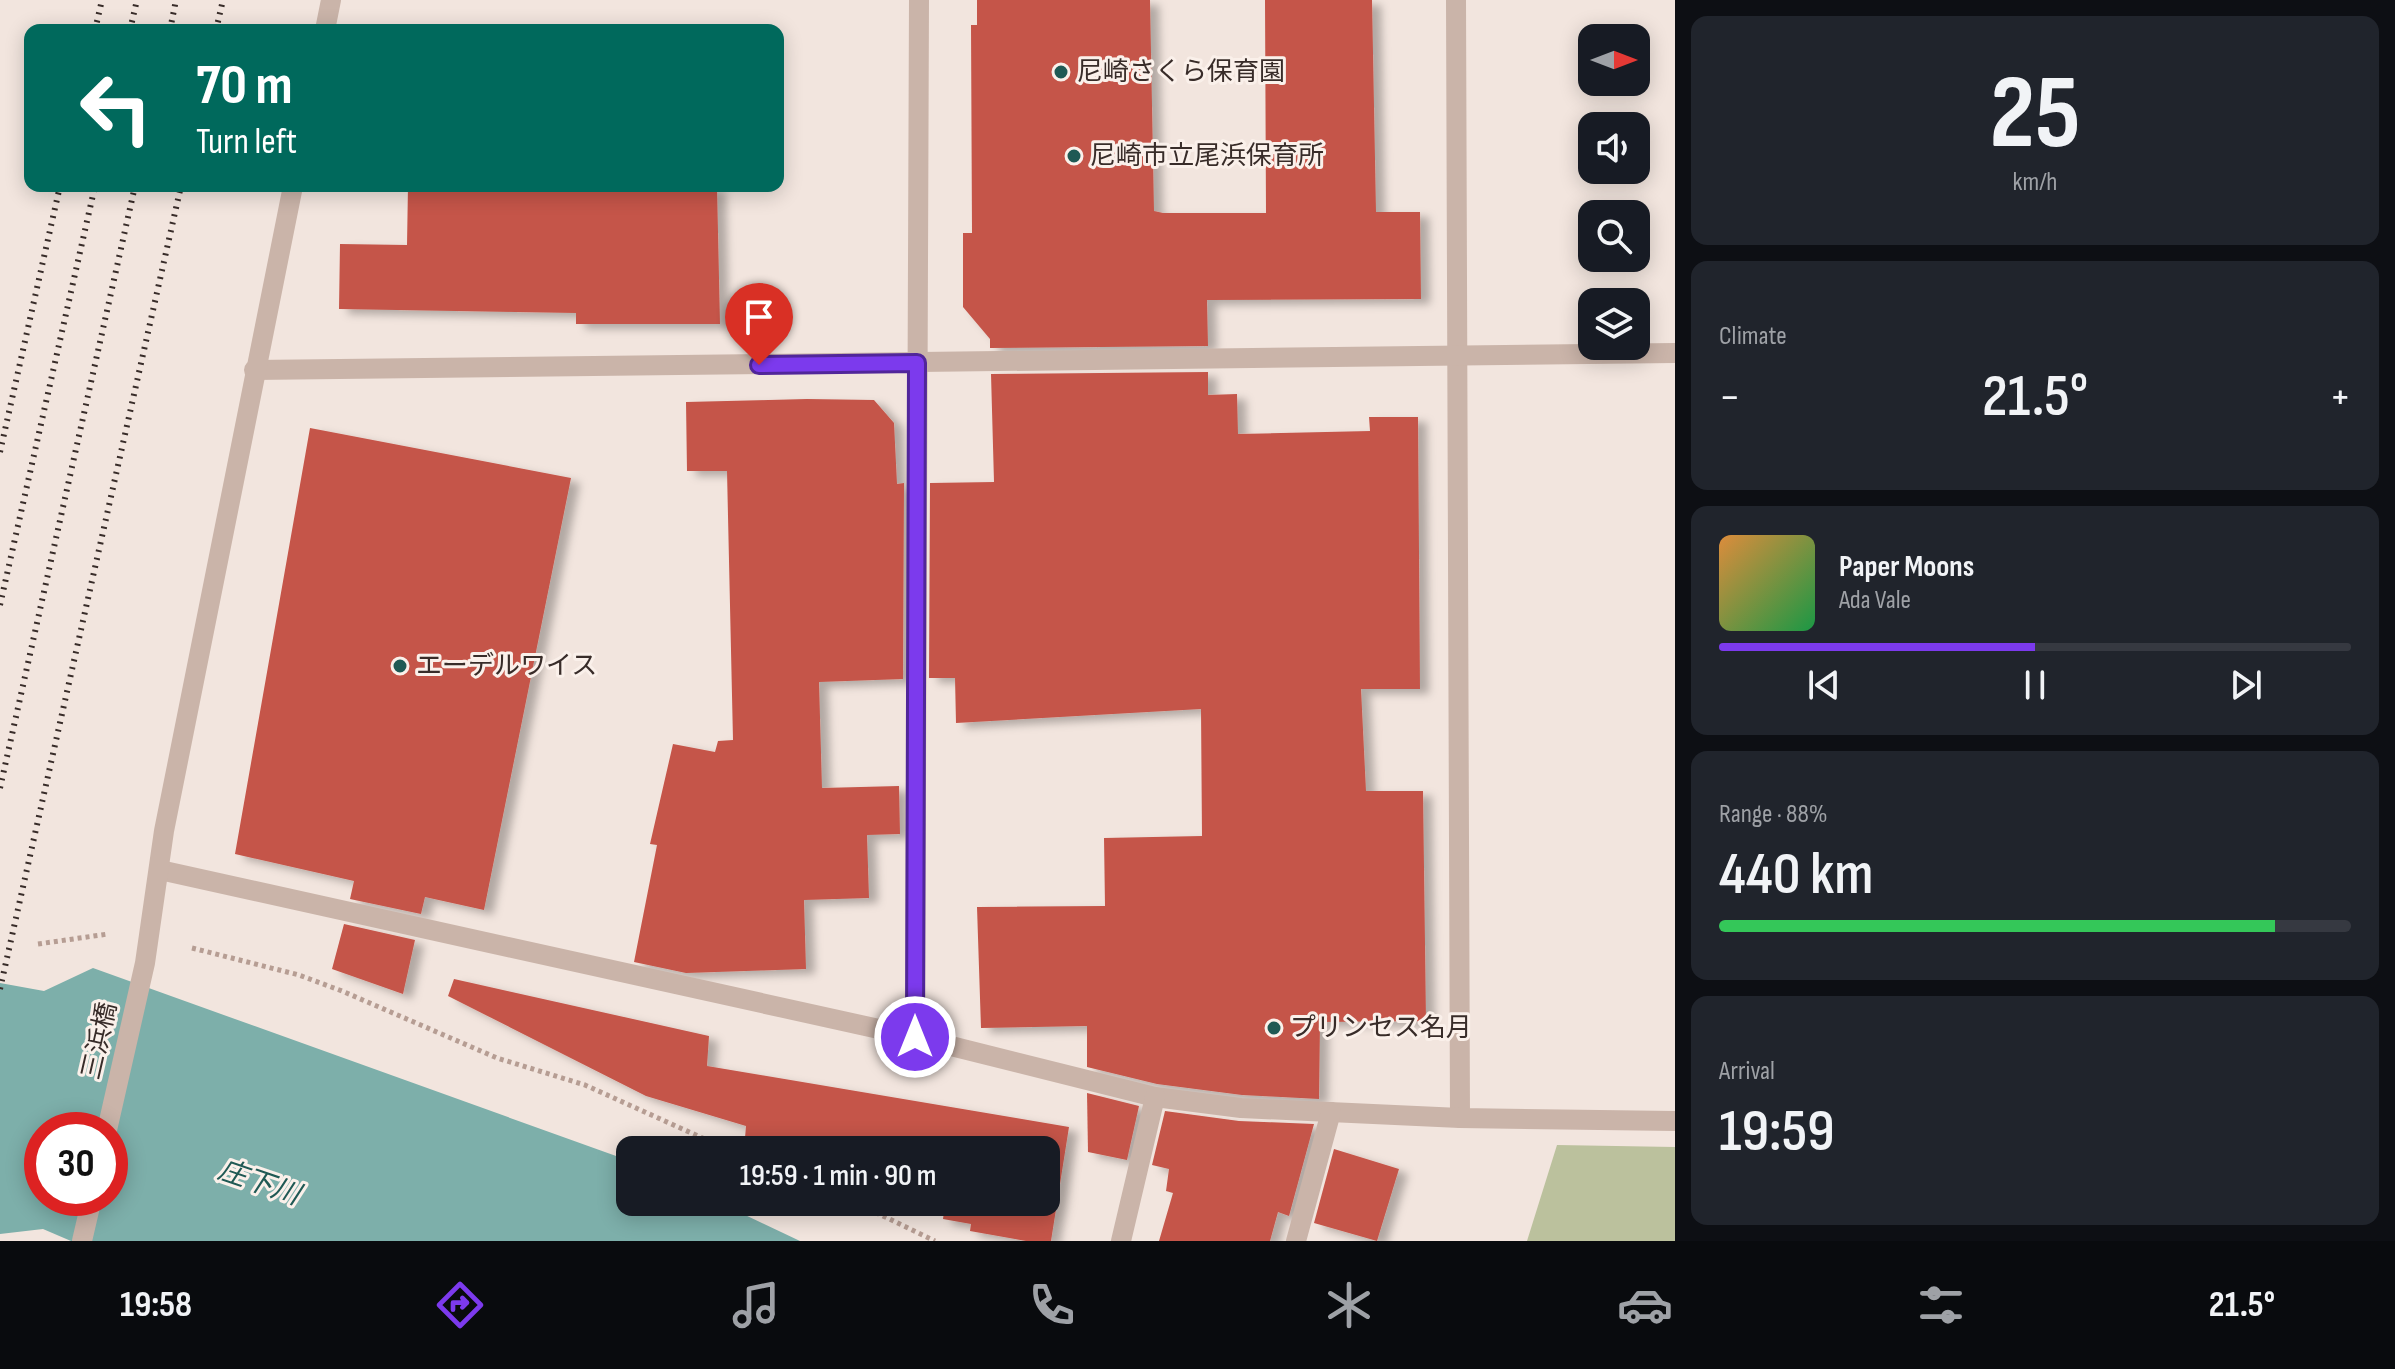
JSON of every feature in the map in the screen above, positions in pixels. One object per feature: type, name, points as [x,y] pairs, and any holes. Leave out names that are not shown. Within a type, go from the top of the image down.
[{"type":"street","points":[[326,24],[331,0]]},
{"type":"street","points":[[915,1037],[919,0]]},
{"type":"street","points":[[1456,0],[1460,1118]]},
{"type":"street","name":"三浜橋","points":[[111,1112],[145,963],[164,831],[292,192]]},
{"type":"street","points":[[254,370],[1675,353]]},
{"type":"street","points":[[160,870],[915,1037],[1155,1097],[1241,1108],[1460,1118],[1675,1121]]},
{"type":"street","points":[[1121,1241],[1155,1097]]},
{"type":"street","points":[[1296,1241],[1331,1112]]},
{"type":"street","points":[[82,1241],[88,1216]]},
{"type":"path","points":[[38,944],[120,932]]},
{"type":"path","points":[[187,946],[299,975],[497,1058],[585,1085],[698,1136]]},
{"type":"path","points":[[883,1216],[935,1241]]},
{"type":"green space","points":[[1557,1145],[1675,1147],[1675,1241],[1527,1241]]},
{"type":"water","name":"庄下川","points":[[93,968],[616,1156],[616,1216],[747,1216],[800,1241],[71,1241],[43,1229],[0,1234],[0,983],[44,991]]},
{"type":"building","points":[[977,0],[1150,0],[1154,211],[1266,213],[1265,0],[1372,0],[1376,212],[1420,212],[1421,299],[1207,300],[1208,346],[990,348],[990,339],[963,307],[963,233],[972,233],[971,25],[977,25]]},
{"type":"building","points":[[408,192],[717,192],[720,324],[576,324],[576,313],[339,309],[340,244],[407,245]]},
{"type":"building","points":[[1208,372],[1208,395],[1237,394],[1238,434],[1370,431],[1369,417],[1418,417],[1420,689],[1361,689],[1366,791],[1423,791],[1426,1021],[1320,1022],[1319,1099],[1242,1095],[1157,1084],[1087,1067],[1087,1026],[981,1028],[977,907],[1105,906],[1104,838],[1202,836],[1201,709],[956,723],[955,678],[929,678],[930,483],[994,482],[991,374]]},
{"type":"building","points":[[874,400],[894,423],[897,484],[904,483],[903,679],[819,682],[822,788],[899,786],[900,834],[867,835],[869,898],[804,900],[806,969],[686,973],[634,962],[657,845],[650,844],[673,744],[715,752],[718,741],[733,740],[727,471],[687,471],[686,402]]},
{"type":"building","name":"エーデルワイス","points":[[310,428],[571,478],[484,910],[425,897],[421,914],[350,899],[354,881],[235,854]]},
{"type":"building","points":[[344,924],[415,940],[403,994],[332,969]]},
{"type":"building","points":[[454,979],[709,1036],[707,1066],[1069,1127],[1060,1184],[1060,1136],[745,1136],[746,1126],[646,1096],[448,996]]},
{"type":"building","points":[[1087,1093],[1139,1106],[1127,1160],[1088,1152]]},
{"type":"building","points":[[1165,1111],[1239,1121],[1314,1124],[1289,1216],[1278,1212],[1270,1241],[1159,1241],[1173,1193],[1166,1191],[1169,1169],[1152,1165]]},
{"type":"building","points":[[1334,1149],[1399,1169],[1377,1241],[1314,1223]]},
{"type":"building","points":[[943,1216],[1055,1216],[1051,1241],[1026,1241],[970,1231],[971,1224],[943,1219]]},
{"type":"railway","points":[[96,24],[102,0]]},
{"type":"railway","points":[[131,24],[137,0]]},
{"type":"railway","points":[[171,24],[176,0]]},
{"type":"railway","points":[[217,24],[223,0]]},
{"type":"railway","points":[[0,452],[59,192]]},
{"type":"railway","points":[[0,605],[94,192]]},
{"type":"railway","points":[[0,788],[134,192]]},
{"type":"railway","points":[[0,989],[180,192]]},
{"type":"place","name":"尼崎さくら保育園","points":[[1061,72]]},
{"type":"place","name":"尼崎市立尾浜保育所","points":[[1074,156]]},
{"type":"place","name":"エーデルワイス","points":[[400,666]]},
{"type":"place","name":"プリンセス名月","points":[[1274,1028]]},
{"type":"route","points":[[759,365],[917,363],[915,1037]]}]
